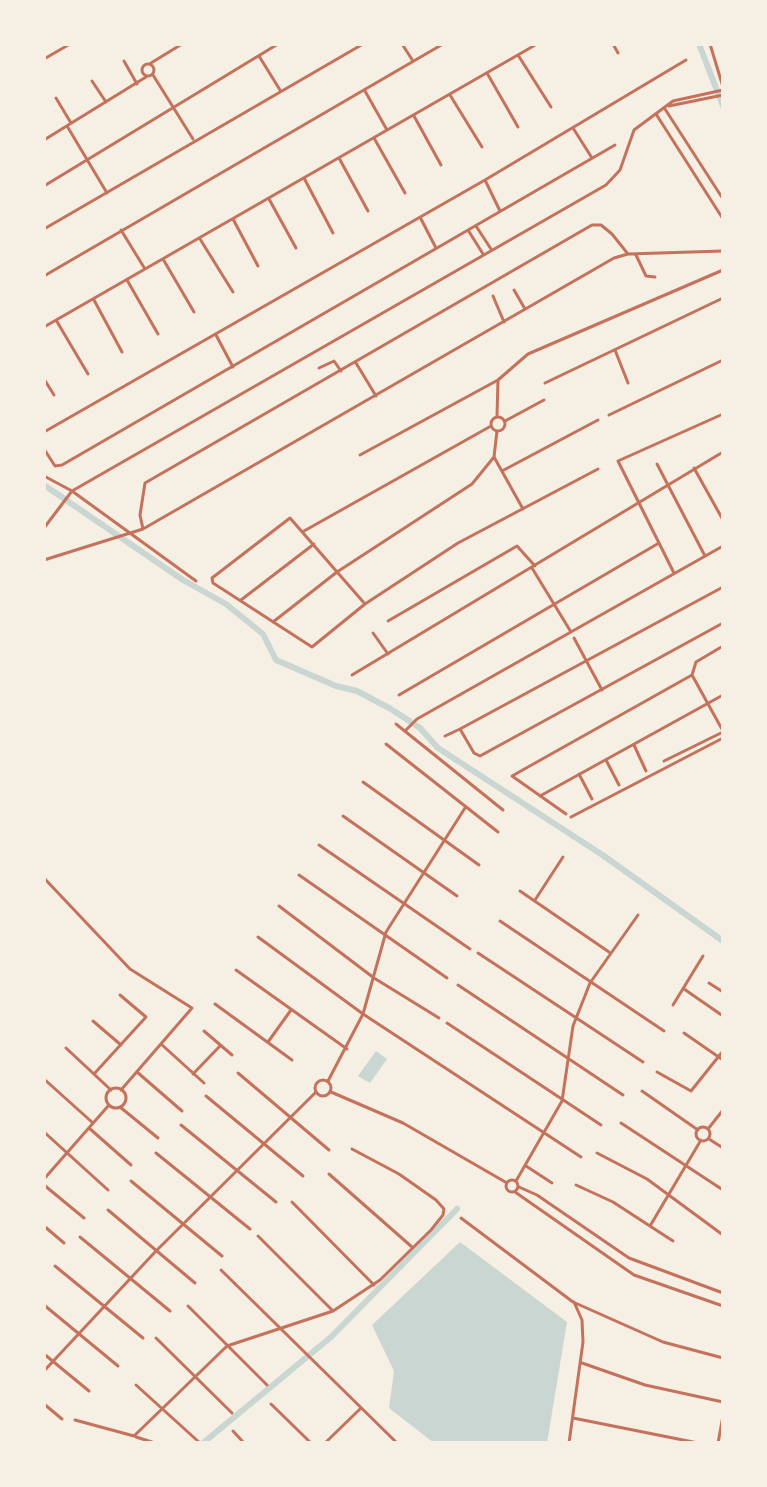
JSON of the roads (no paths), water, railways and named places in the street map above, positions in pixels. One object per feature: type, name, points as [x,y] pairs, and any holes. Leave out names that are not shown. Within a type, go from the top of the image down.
[{"type":"street","points":[[44,59],[70,44]]},
{"type":"street","points":[[146,77],[142,70],[182,44]]},
{"type":"street","points":[[44,186],[278,44]]},
{"type":"street","points":[[44,229],[363,44]]},
{"type":"street","points":[[402,44],[413,62]]},
{"type":"street","points":[[44,276],[443,44]]},
{"type":"street","points":[[44,327],[537,44]]},
{"type":"street","points":[[613,44],[618,53]]},
{"type":"street","points":[[44,528],[71,493],[606,185],[620,170],[634,130],[667,108],[722,92],[710,44]]},
{"type":"street","points":[[518,55],[551,107]]},
{"type":"street","points":[[259,56],[281,91]]},
{"type":"street","points":[[44,432],[485,180],[686,60]]},
{"type":"street","points":[[124,61],[137,84]]},
{"type":"street","points":[[150,64],[155,70],[153,75],[194,141]]},
{"type":"street","points":[[487,73],[518,127]]},
{"type":"street","points":[[44,140],[153,75]]},
{"type":"street","points":[[92,81],[106,102]]},
{"type":"street","points":[[364,90],[387,130]]},
{"type":"street","points":[[450,95],[482,147]]},
{"type":"street","points":[[56,98],[86,160],[107,193]]},
{"type":"street","points":[[667,108],[723,199]]},
{"type":"street","points":[[656,114],[722,216]]},
{"type":"street","points":[[414,116],[441,165]]},
{"type":"street","points":[[573,128],[593,159]]},
{"type":"street","points":[[374,138],[405,193]]},
{"type":"street","points":[[44,449],[58,467],[615,145]]},
{"type":"street","points":[[339,158],[368,211]]},
{"type":"street","points":[[304,178],[333,233]]},
{"type":"street","points":[[485,180],[500,211]]},
{"type":"street","points":[[269,199],[296,248]]},
{"type":"street","points":[[420,217],[436,248]]},
{"type":"street","points":[[233,219],[258,266]]},
{"type":"street","points":[[143,529],[140,515],[145,483],[592,225],[601,225],[628,254]]},
{"type":"street","points":[[476,226],[491,249]]},
{"type":"street","points":[[121,230],[145,269]]},
{"type":"street","points":[[468,230],[483,254]]},
{"type":"street","points":[[200,239],[233,292]]},
{"type":"street","points":[[44,560],[143,529],[525,309],[628,254],[723,251]]},
{"type":"street","points":[[636,255],[646,276],[655,277]]},
{"type":"street","points":[[163,259],[194,312]]},
{"type":"street","points":[[360,455],[498,380],[528,354],[723,270]]},
{"type":"street","points":[[127,280],[158,334]]},
{"type":"street","points":[[514,290],[525,309]]},
{"type":"street","points":[[493,296],[504,322]]},
{"type":"street","points":[[545,383],[723,298]]},
{"type":"street","points":[[94,300],[122,352]]},
{"type":"street","points":[[56,320],[88,374]]},
{"type":"street","points":[[215,333],[233,367]]},
{"type":"street","points":[[615,350],[628,383]]},
{"type":"street","points":[[609,415],[723,360]]},
{"type":"street","points":[[319,368],[334,361],[341,371]]},
{"type":"street","points":[[356,363],[376,396]]},
{"type":"street","points":[[44,379],[54,395]]},
{"type":"street","points":[[304,531],[491,426],[497,416],[498,380]]},
{"type":"street","points":[[505,421],[544,400]]},
{"type":"street","points":[[674,573],[618,461],[723,414]]},
{"type":"street","points":[[497,416],[505,421]]},
{"type":"street","points":[[502,471],[598,420]]},
{"type":"street","points":[[497,431],[504,429],[505,421]]},
{"type":"street","points":[[491,426],[497,431]]},
{"type":"street","points":[[273,622],[337,572],[472,484],[494,457],[497,431]]},
{"type":"street","points":[[352,675],[723,452]]},
{"type":"street","points":[[494,457],[523,509]]},
{"type":"street","points":[[657,464],[705,556]]},
{"type":"street","points":[[694,468],[723,520]]},
{"type":"street","points":[[365,604],[294,519],[287,520],[212,578],[213,583],[312,647],[365,604],[458,543],[598,469]]},
{"type":"street","points":[[44,476],[196,581]]},
{"type":"street","points":[[399,695],[659,543]]},
{"type":"street","points":[[241,600],[314,544]]},
{"type":"street","points":[[388,621],[517,546],[571,632]]},
{"type":"street","points":[[405,731],[417,719],[723,546]]},
{"type":"street","points":[[445,736],[723,587]]},
{"type":"street","points":[[460,729],[474,753],[480,756],[723,623]]},
{"type":"street","points":[[373,633],[388,654]]},
{"type":"street","points":[[574,638],[602,690]]},
{"type":"street","points":[[566,814],[512,776],[692,675],[696,662],[723,646]]},
{"type":"street","points":[[664,761],[723,732],[692,675]]},
{"type":"street","points":[[540,796],[723,695]]},
{"type":"street","points":[[396,724],[503,810]]},
{"type":"street","points":[[571,817],[723,738]]},
{"type":"street","points":[[386,744],[498,832]]},
{"type":"street","points":[[634,744],[646,771]]},
{"type":"street","points":[[606,759],[619,785]]},
{"type":"street","points":[[579,774],[592,799]]},
{"type":"street","points":[[363,782],[479,865]]},
{"type":"street","points":[[331,1092],[328,1081],[363,1014],[384,936],[465,808]]},
{"type":"street","points":[[343,816],[457,896]]},
{"type":"street","points":[[319,845],[470,949]]},
{"type":"street","points":[[535,900],[563,857]]},
{"type":"street","points":[[299,875],[447,978]]},
{"type":"street","points":[[44,878],[130,969],[192,1008],[121,1090],[111,1090],[66,1048]]},
{"type":"street","points":[[520,891],[609,953]]},
{"type":"street","points":[[279,906],[374,978],[439,1018]]},
{"type":"street","points":[[331,1092],[403,1123],[507,1183],[516,1181],[546,1135],[562,1101],[575,1018],[590,983],[638,915]]},
{"type":"street","points":[[500,921],[664,1031]]},
{"type":"street","points":[[258,937],[363,1014],[581,1157]]},
{"type":"street","points":[[478,953],[643,1062]]},
{"type":"street","points":[[673,1005],[703,956]]},
{"type":"street","points":[[236,970],[347,1049]]},
{"type":"street","points":[[709,983],[723,992]]},
{"type":"street","points":[[458,985],[623,1095]]},
{"type":"street","points":[[684,989],[723,1016]]},
{"type":"street","points":[[94,1074],[146,1017],[120,995]]},
{"type":"street","points":[[215,1004],[292,1060]]},
{"type":"street","points":[[268,1042],[291,1010]]},
{"type":"street","points":[[93,1021],[121,1045]]},
{"type":"street","points":[[447,1023],[601,1125]]},
{"type":"street","points":[[204,1031],[232,1055]]},
{"type":"street","points":[[684,1033],[721,1059]]},
{"type":"street","points":[[161,1044],[204,1083]]},
{"type":"street","points":[[193,1074],[220,1046]]},
{"type":"street","points":[[657,1072],[691,1091],[721,1059],[723,1051]]},
{"type":"street","points":[[137,1072],[182,1111]]},
{"type":"street","points":[[238,1073],[329,1150]]},
{"type":"street","points":[[44,1079],[93,1123]]},
{"type":"street","points":[[44,1371],[156,1251],[316,1092],[317,1082],[328,1081]]},
{"type":"street","points":[[109,1105],[106,1098],[111,1090]]},
{"type":"street","points":[[120,1107],[126,1099],[121,1090]]},
{"type":"street","points":[[642,1091],[698,1130],[701,1140],[650,1226]]},
{"type":"street","points":[[316,1092],[324,1096],[331,1092]]},
{"type":"street","points":[[206,1096],[303,1176]]},
{"type":"street","points":[[44,1179],[109,1105]]},
{"type":"street","points":[[109,1105],[120,1107],[158,1138]]},
{"type":"street","points":[[709,1139],[708,1129],[723,1110]]},
{"type":"street","points":[[621,1123],[723,1190]]},
{"type":"street","points":[[181,1125],[276,1202]]},
{"type":"street","points":[[89,1128],[131,1165]]},
{"type":"street","points":[[698,1130],[708,1129]]},
{"type":"street","points":[[44,1132],[108,1190]]},
{"type":"street","points":[[701,1140],[709,1139],[723,1148]]},
{"type":"street","points":[[134,1436],[193,1375],[227,1346],[333,1311],[374,1285],[443,1215],[442,1205],[399,1174],[352,1149]]},
{"type":"street","points":[[156,1153],[250,1229]]},
{"type":"street","points":[[597,1153],[637,1173],[723,1235]]},
{"type":"street","points":[[526,1166],[552,1183]]},
{"type":"street","points":[[329,1174],[412,1247]]},
{"type":"street","points":[[131,1181],[222,1256]]},
{"type":"street","points":[[516,1181],[519,1187],[537,1195],[629,1258],[723,1293]]},
{"type":"street","points":[[507,1183],[507,1189],[634,1275],[723,1306]]},
{"type":"street","points":[[44,1185],[84,1218]]},
{"type":"street","points":[[576,1185],[613,1202],[673,1241]]},
{"type":"street","points":[[515,1192],[519,1187]]},
{"type":"street","points":[[292,1202],[374,1285]]},
{"type":"street","points":[[108,1210],[195,1283]]},
{"type":"street","points":[[461,1218],[573,1302],[663,1342],[723,1358]]},
{"type":"street","points":[[44,1226],[64,1243]]},
{"type":"street","points":[[258,1236],[333,1311]]},
{"type":"street","points":[[80,1237],[170,1311]]},
{"type":"street","points":[[55,1266],[143,1338]]},
{"type":"street","points":[[221,1270],[397,1443]]},
{"type":"street","points":[[569,1443],[582,1363],[581,1317],[573,1302]]},
{"type":"street","points":[[44,1305],[118,1366]]},
{"type":"street","points":[[188,1306],[267,1385]]},
{"type":"street","points":[[581,1317],[592,1310]]},
{"type":"street","points":[[156,1338],[232,1413]]},
{"type":"street","points":[[44,1354],[89,1391]]},
{"type":"street","points":[[582,1363],[645,1385],[723,1402]]},
{"type":"street","points":[[136,1385],[163,1406],[200,1443]]},
{"type":"street","points":[[44,1404],[62,1419]]},
{"type":"street","points":[[271,1404],[311,1443]]},
{"type":"street","points":[[325,1443],[360,1409]]},
{"type":"street","points":[[718,1443],[723,1416]]},
{"type":"street","points":[[573,1418],[698,1443]]},
{"type":"street","points":[[75,1420],[155,1443]]},
{"type":"street","points":[[233,1431],[244,1443]]},
{"type":"waterway","points":[[699,44],[723,106]]},
{"type":"waterway","points":[[44,485],[183,580],[226,604],[263,634],[276,660],[336,686],[357,691],[391,709],[420,728],[438,748],[604,856],[723,941]]},
{"type":"waterway","points":[[203,1443],[331,1337],[457,1209]]}]
